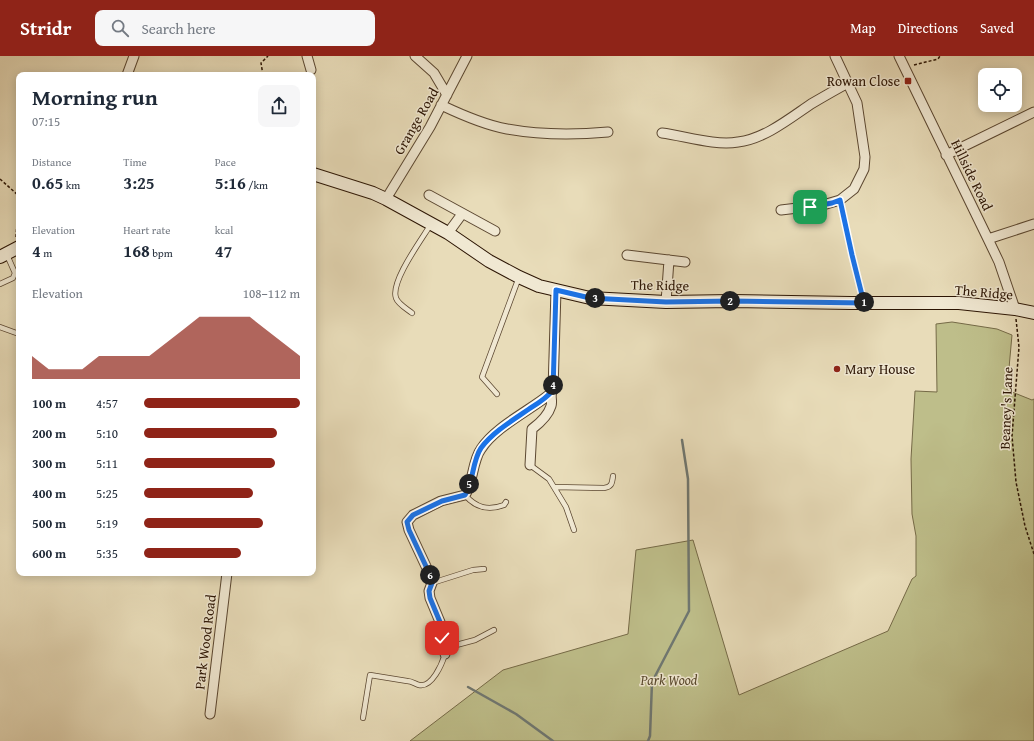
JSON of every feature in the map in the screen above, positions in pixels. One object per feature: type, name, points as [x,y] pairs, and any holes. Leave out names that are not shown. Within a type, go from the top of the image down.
[{"type":"main road","name":"The Ridge","points":[[316,175],[373,193],[386,199],[448,233],[489,262],[539,286],[590,298],[666,302],[732,301],[959,303],[1015,309],[1034,313]]},
{"type":"street","points":[[128,72],[134,56]]},
{"type":"street","points":[[306,56],[311,70]]},
{"type":"street","points":[[415,56],[434,73],[447,95]]},
{"type":"street","name":"Grange Road","points":[[386,199],[418,148],[467,56]]},
{"type":"street","points":[[781,210],[823,205],[840,200],[854,189],[864,169],[866,157],[857,104],[835,56]]},
{"type":"street","name":"Hillside Road","points":[[899,56],[999,262],[1015,309]]},
{"type":"street","points":[[662,133],[722,143],[737,143],[752,139],[768,132],[819,99],[848,83]]},
{"type":"street","points":[[442,105],[488,124],[507,129],[549,133],[608,132]]},
{"type":"street","points":[[946,155],[1034,112]]},
{"type":"street","points":[[429,195],[495,231]]},
{"type":"street","points":[[448,233],[462,214]]},
{"type":"street","points":[[988,239],[1034,224]]},
{"type":"street","points":[[627,255],[685,262]]},
{"type":"street","points":[[666,302],[669,260]]},
{"type":"street","points":[[445,651],[440,622],[430,598],[429,591],[432,583],[431,577],[409,530],[407,522],[413,515],[442,501],[465,495],[481,448],[493,435],[550,394],[553,390],[556,290]]},
{"type":"street","points":[[530,465],[532,429],[544,419],[551,406],[550,394]]},
{"type":"street","name":"Park Wood Road","points":[[210,714],[227,576]]},
{"type":"lane","points":[[412,313],[397,300],[395,293],[396,283],[431,224]]},
{"type":"lane","points":[[0,284],[14,279],[15,273],[10,252]]},
{"type":"lane","points":[[497,394],[482,377],[519,277]]},
{"type":"lane","points":[[0,327],[16,333]]},
{"type":"lane","points":[[530,465],[549,479],[566,507],[574,530]]},
{"type":"lane","points":[[554,487],[604,488],[609,487],[612,483],[613,476]]},
{"type":"lane","points":[[465,495],[475,505],[481,507],[499,507],[504,505],[506,502]]},
{"type":"lane","points":[[432,583],[473,570],[484,569]]},
{"type":"lane","points":[[363,718],[370,675],[410,681],[419,685],[424,685],[433,678],[440,666],[445,651],[475,640],[494,630]]},
{"type":"path","points":[[262,72],[261,63],[268,56]]},
{"type":"path","points":[[904,67],[938,59],[940,56]]},
{"type":"path","points":[[0,179],[16,193]]},
{"type":"path","points":[[840,200],[864,303]]},
{"type":"path","points":[[10,252],[16,215]]},
{"type":"path","name":"Beaney's Lane","points":[[1015,309],[1019,347],[1012,436],[1016,482],[1025,526],[1034,554]]},
{"type":"green space","name":"Park Wood","points":[[952,322],[997,329],[1012,335],[1007,390],[1032,400],[1034,399],[1034,741],[410,741],[503,670],[628,634],[636,550],[693,540],[739,695],[888,631],[912,579],[916,576],[916,536],[912,514],[911,459],[915,391],[937,392],[936,324]]},
{"type":"waterway","points":[[648,741],[650,736],[652,682],[689,611],[688,479],[682,440]]},
{"type":"waterway","points":[[468,687],[516,714],[553,741]]},
{"type":"place","name":"Rowan Close","points":[[908,81]]},
{"type":"place","name":"Mary House","points":[[837,369]]},
{"type":"route","points":[[442,638],[440,622],[430,598],[429,591],[432,583],[431,577],[409,530],[407,522],[413,515],[442,501],[464,496],[467,493],[472,472],[481,448],[493,435],[540,402],[553,390],[556,290],[590,298],[666,302],[732,301],[864,303],[840,200],[810,207]]}]
